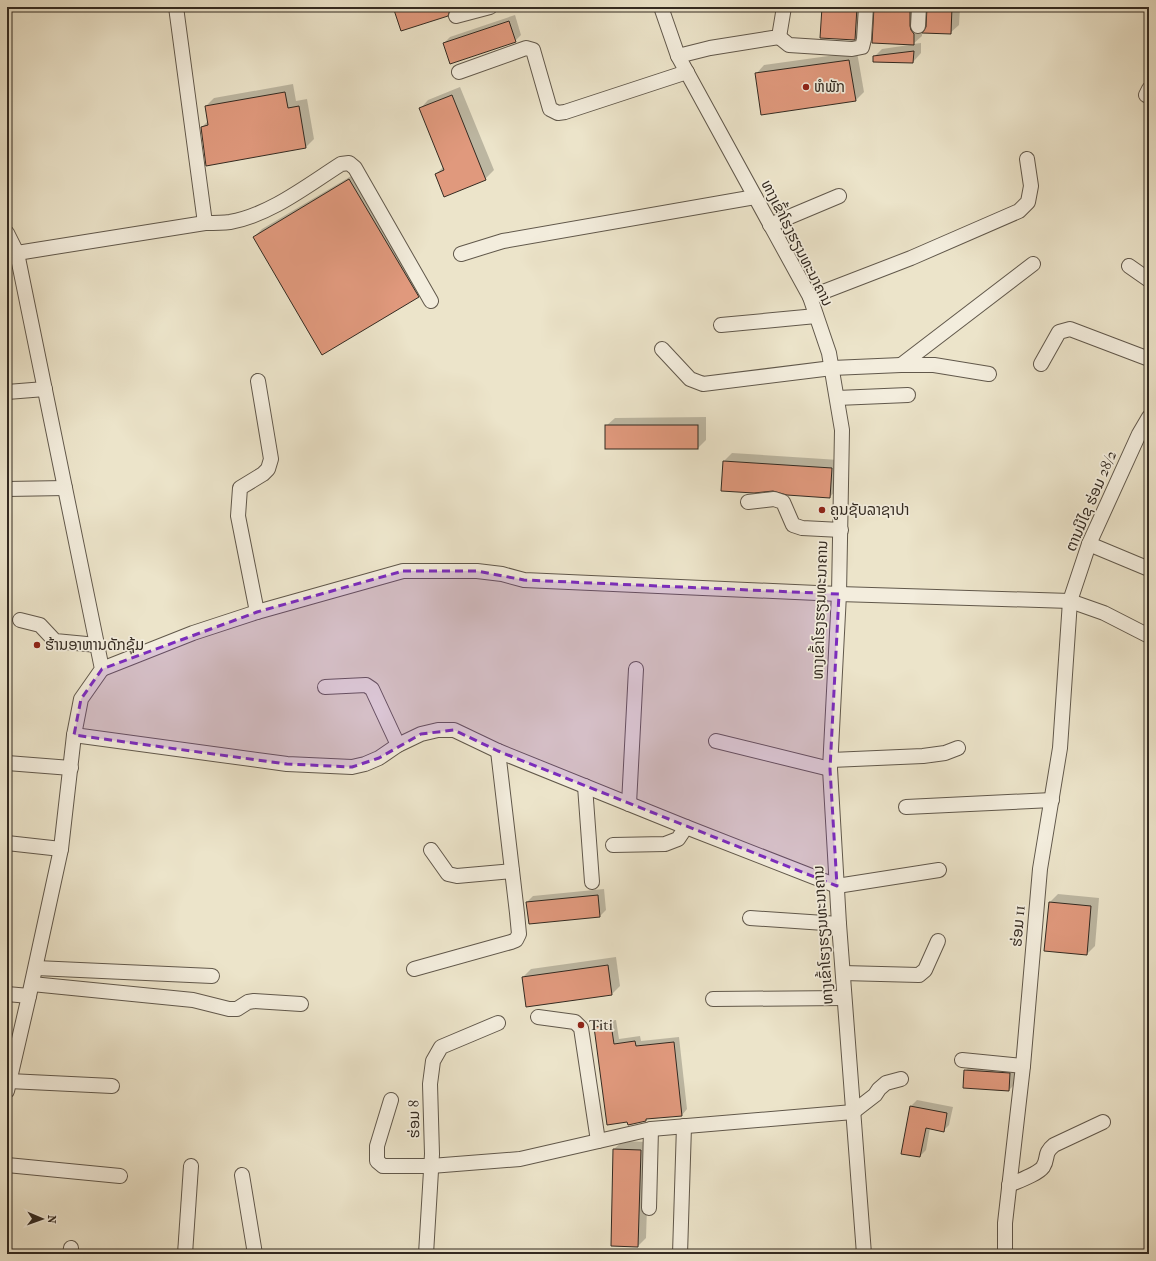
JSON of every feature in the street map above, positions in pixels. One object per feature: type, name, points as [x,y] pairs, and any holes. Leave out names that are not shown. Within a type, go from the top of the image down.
[{"type":"street","points":[[176,7],[205,223]]},
{"type":"street","points":[[456,16],[490,7]]},
{"type":"street","name":"ທາງເຂົ້າໂຮງຮຽນທະນາຄານ","points":[[661,7],[678,56],[810,297],[829,353],[837,398],[842,430],[841,530],[830,764],[844,998],[864,1254]]},
{"type":"street","points":[[779,37],[784,7]]},
{"type":"street","points":[[678,56],[710,48],[779,37],[789,45],[852,49],[862,47],[866,7]]},
{"type":"street","points":[[918,26],[919,7]]},
{"type":"street","points":[[459,72],[526,48],[533,50],[550,109],[558,113],[687,72]]},
{"type":"street","points":[[810,297],[911,258],[1019,211],[1028,202],[1031,186],[1027,159]]},
{"type":"street","points":[[17,253],[205,223],[230,222],[251,216],[272,207],[341,164],[349,163],[355,168],[431,301]]},
{"type":"street","points":[[770,225],[839,196]]},
{"type":"street","points":[[461,254],[503,241],[755,197]]},
{"type":"street","points":[[7,233],[17,253],[102,669]]},
{"type":"street","points":[[901,365],[1033,264]]},
{"type":"street","points":[[1129,266],[1149,280]]},
{"type":"street","points":[[721,325],[816,316]]},
{"type":"street","points":[[1041,364],[1059,332],[1070,329],[1149,359]]},
{"type":"street","points":[[662,349],[690,379],[702,384],[832,368],[901,365],[934,365],[989,374]]},
{"type":"street","points":[[257,612],[238,516],[240,488],[263,474],[268,469],[271,459],[258,381]]},
{"type":"street","points":[[7,392],[45,389]]},
{"type":"street","points":[[837,398],[908,395]]},
{"type":"street","name":"ຕານມີໄຊ ຮ່ອມ 28/2","points":[[1070,601],[1089,544],[1139,434],[1149,418]]},
{"type":"street","points":[[7,489],[65,488]]},
{"type":"street","points":[[748,502],[774,498],[783,502],[793,525],[802,528],[841,530]]},
{"type":"street","points":[[1089,544],[1149,569]]},
{"type":"street","points":[[112,1086],[8,1086],[10,1062],[31,990],[61,849],[74,735],[81,699],[102,669],[193,633],[257,612],[403,571],[477,571],[502,574],[524,580],[839,594],[1070,601],[1104,613],[1149,636]]},
{"type":"street","name":"ຮ່ອມ 11","points":[[1005,1254],[1005,1223],[1023,1066],[1040,869],[1060,748],[1070,601]]},
{"type":"street","points":[[20,620],[40,626],[55,641],[97,645]]},
{"type":"street","points":[[629,804],[636,669]]},
{"type":"street","points":[[325,687],[366,685],[372,688],[398,745]]},
{"type":"street","points":[[74,735],[287,764],[352,767],[365,764],[379,758],[398,745],[421,734],[438,730],[454,730],[498,751],[837,886],[939,870]]},
{"type":"street","points":[[716,741],[830,764],[923,756],[945,753],[958,748]]},
{"type":"street","points":[[414,969],[516,940],[519,934],[498,751]]},
{"type":"street","points":[[7,764],[70,768]]},
{"type":"street","points":[[585,786],[592,882]]},
{"type":"street","points":[[906,807],[1052,800]]},
{"type":"street","points":[[613,846],[665,844],[678,839],[686,827]]},
{"type":"street","points":[[7,843],[61,849]]},
{"type":"street","points":[[431,850],[448,874],[456,876],[512,871]]},
{"type":"street","points":[[750,918],[839,924]]},
{"type":"street","points":[[843,973],[919,975],[925,970],[938,941]]},
{"type":"street","points":[[36,968],[212,976]]},
{"type":"street","points":[[7,994],[31,990],[194,1000],[229,1010],[237,1009],[248,1002],[254,1001],[300,1004]]},
{"type":"street","points":[[713,999],[844,998]]},
{"type":"street","points":[[538,1017],[575,1022],[581,1028],[598,1141]]},
{"type":"street","name":"ຮ່ອມ 8","points":[[426,1254],[431,1166],[430,1084],[433,1061],[441,1047],[498,1023]]},
{"type":"street","points":[[962,1060],[1023,1066]]},
{"type":"street","points":[[391,1100],[377,1146],[377,1161],[383,1166],[431,1166],[520,1159],[651,1128],[853,1112],[875,1095],[886,1083],[901,1079]]},
{"type":"street","points":[[1009,1185],[1039,1171],[1044,1166],[1048,1150],[1054,1145],[1103,1122]]},
{"type":"street","points":[[680,1254],[684,1126]]},
{"type":"street","points":[[649,1208],[651,1128]]},
{"type":"street","points":[[7,1165],[120,1176]]},
{"type":"street","points":[[185,1254],[191,1166]]},
{"type":"street","points":[[242,1175],[255,1254]]},
{"type":"highlighted area","points":[[403,571],[477,571],[524,580],[839,594],[830,769],[837,886],[498,751],[454,730],[421,734],[379,758],[352,767],[287,764],[74,735],[81,699],[102,669],[257,612]]},
{"type":"building","points":[[393,7],[457,7],[450,10],[448,16],[401,31]]},
{"type":"building","points":[[822,7],[857,7],[855,40],[820,38]]},
{"type":"building","points":[[874,7],[910,7],[910,26],[914,34],[914,45],[872,43]]},
{"type":"building","points":[[927,7],[952,7],[951,34],[922,33],[926,27]]},
{"type":"building","points":[[509,21],[516,42],[450,64],[443,43]]},
{"type":"building","points":[[914,51],[913,63],[873,62],[873,56]]},
{"type":"building","name":"ຫໍພັກ","points":[[849,60],[856,101],[761,115],[755,73]]},
{"type":"building","points":[[285,92],[288,108],[299,106],[306,148],[206,166],[201,127],[208,125],[205,106]]},
{"type":"building","points":[[452,95],[486,180],[444,197],[435,174],[444,170],[419,108]]},
{"type":"building","points":[[349,179],[419,297],[322,355],[253,237]]},
{"type":"building","points":[[605,425],[698,425],[698,449],[605,449]]},
{"type":"building","points":[[723,461],[832,468],[830,498],[787,495],[773,491],[754,493],[721,491]]},
{"type":"building","points":[[598,895],[600,917],[529,924],[526,902]]},
{"type":"building","points":[[1049,902],[1091,906],[1087,955],[1044,951]]},
{"type":"building","points":[[608,965],[612,995],[526,1007],[522,977]]},
{"type":"building","points":[[611,1024],[614,1044],[635,1041],[636,1046],[674,1042],[682,1116],[646,1119],[646,1121],[628,1125],[627,1122],[607,1125],[594,1027]]},
{"type":"building","points":[[964,1070],[1010,1073],[1009,1091],[963,1088]]},
{"type":"building","points":[[910,1106],[947,1113],[944,1132],[926,1128],[920,1157],[901,1154]]},
{"type":"building","points":[[613,1149],[641,1150],[638,1247],[611,1246]]},
{"type":"place","name":"ຫໍພັກ","points":[[806,87]]},
{"type":"place","name":"ຄູນຊັບລາຊາປາ","points":[[822,510]]},
{"type":"place","name":"ຮ້ານອາຫານດັກຊຸ້ມ","points":[[37,645]]},
{"type":"place","name":"Titi","points":[[581,1025]]}]
